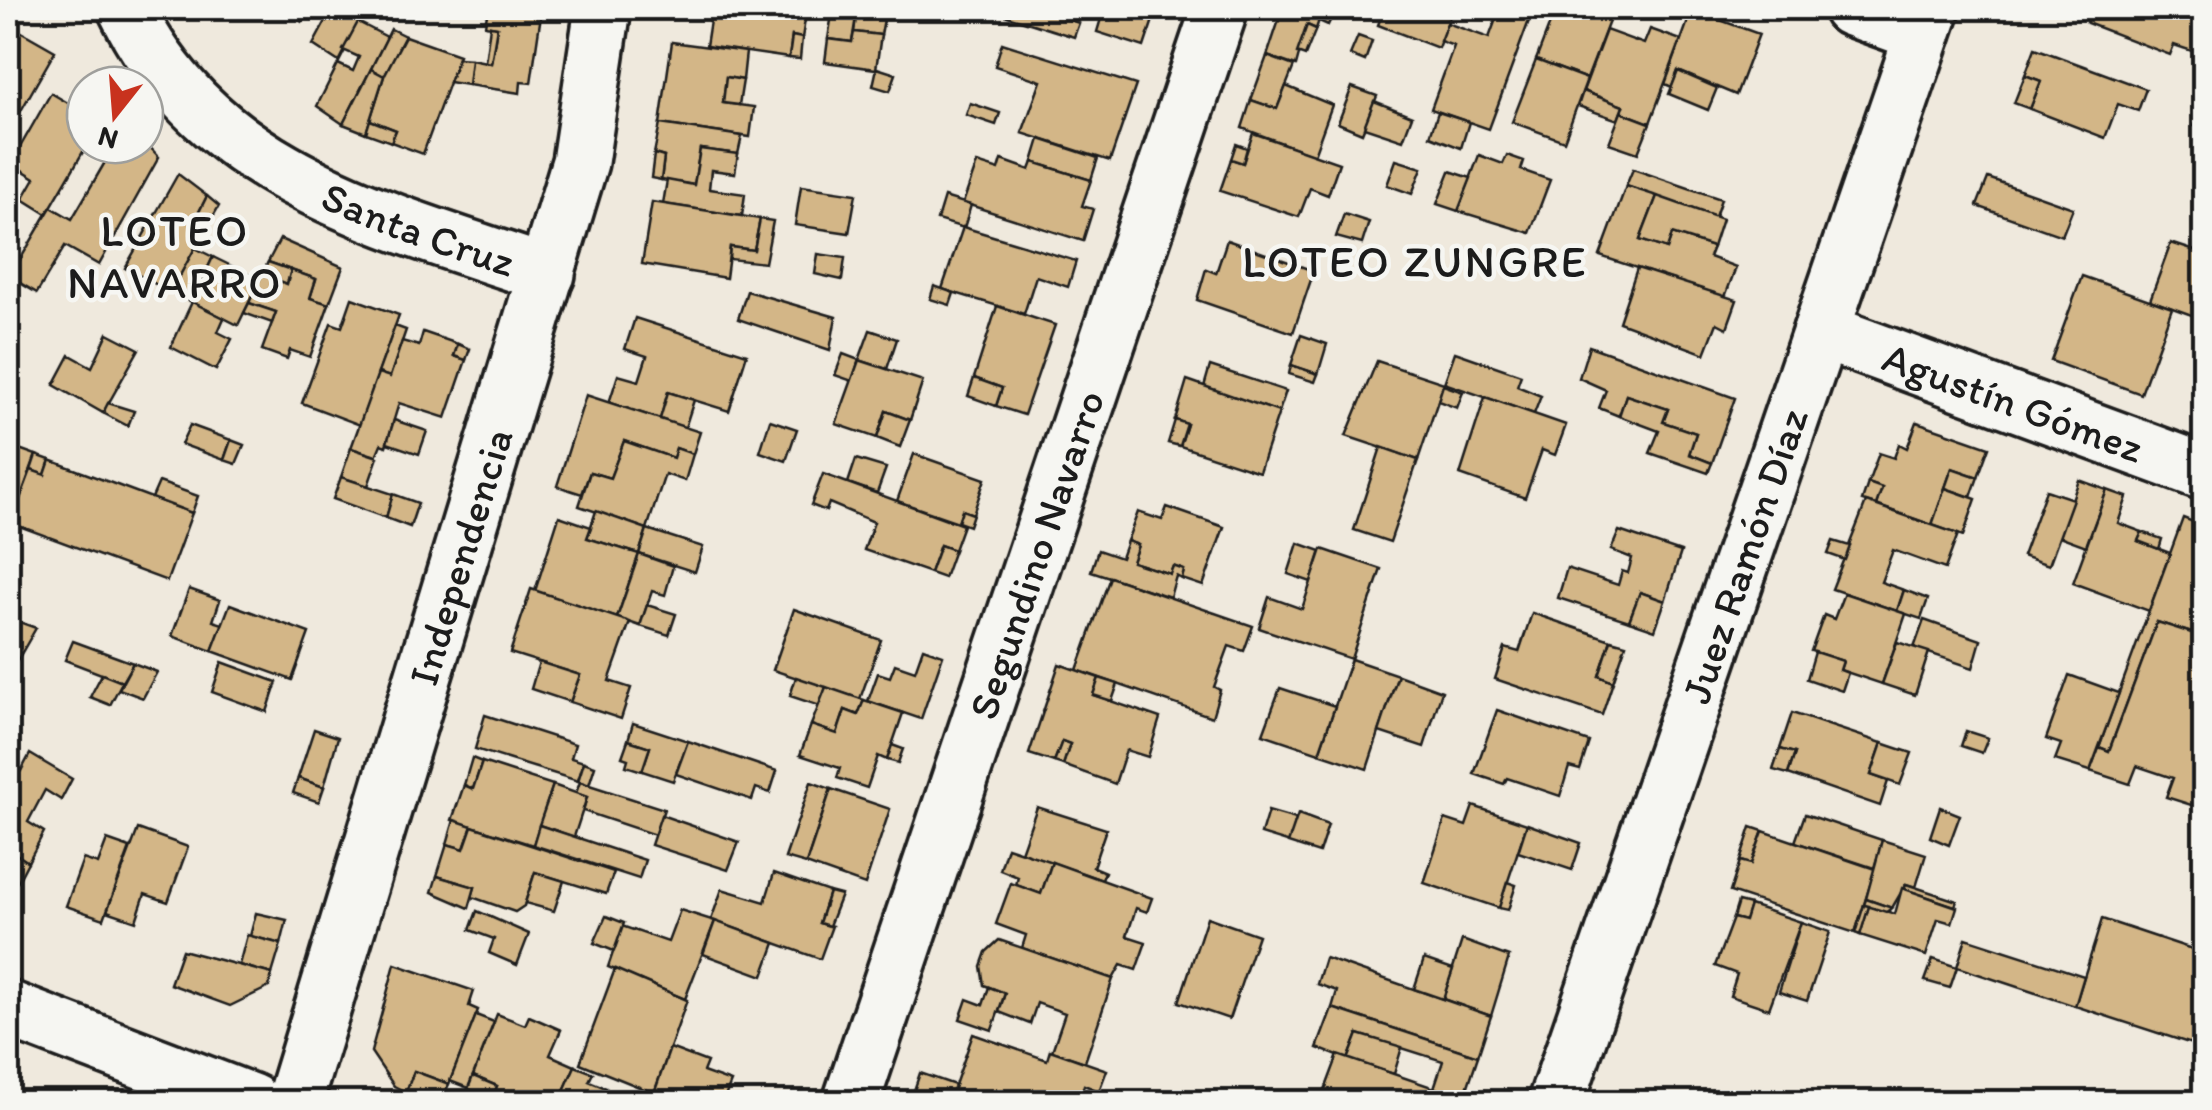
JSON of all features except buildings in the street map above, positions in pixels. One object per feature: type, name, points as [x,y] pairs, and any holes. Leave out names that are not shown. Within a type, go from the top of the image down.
[{"type":"street","name":"Santa Cruz","points":[[126,8],[182,90],[258,158],[307,188],[368,213],[547,274]]},
{"type":"street","name":"Independencia","points":[[294,1102],[580,162],[602,8]]},
{"type":"street","name":"Segundino Navarro","points":[[852,1102],[1220,8]]},
{"type":"street","points":[[1851,8],[1928,21]]},
{"type":"street","name":"Juez Ramón Díaz","points":[[1556,1102],[1928,21]]},
{"type":"street","name":"Agustín Gómez","points":[[1821,331],[2204,472]]},
{"type":"street","points":[[9,1014],[250,1102]]},
{"type":"district","name":"LOTEO NAVARRO","points":[[175,256]]},
{"type":"district","name":"LOTEO ZUNGRE","points":[[1415,261]]}]
